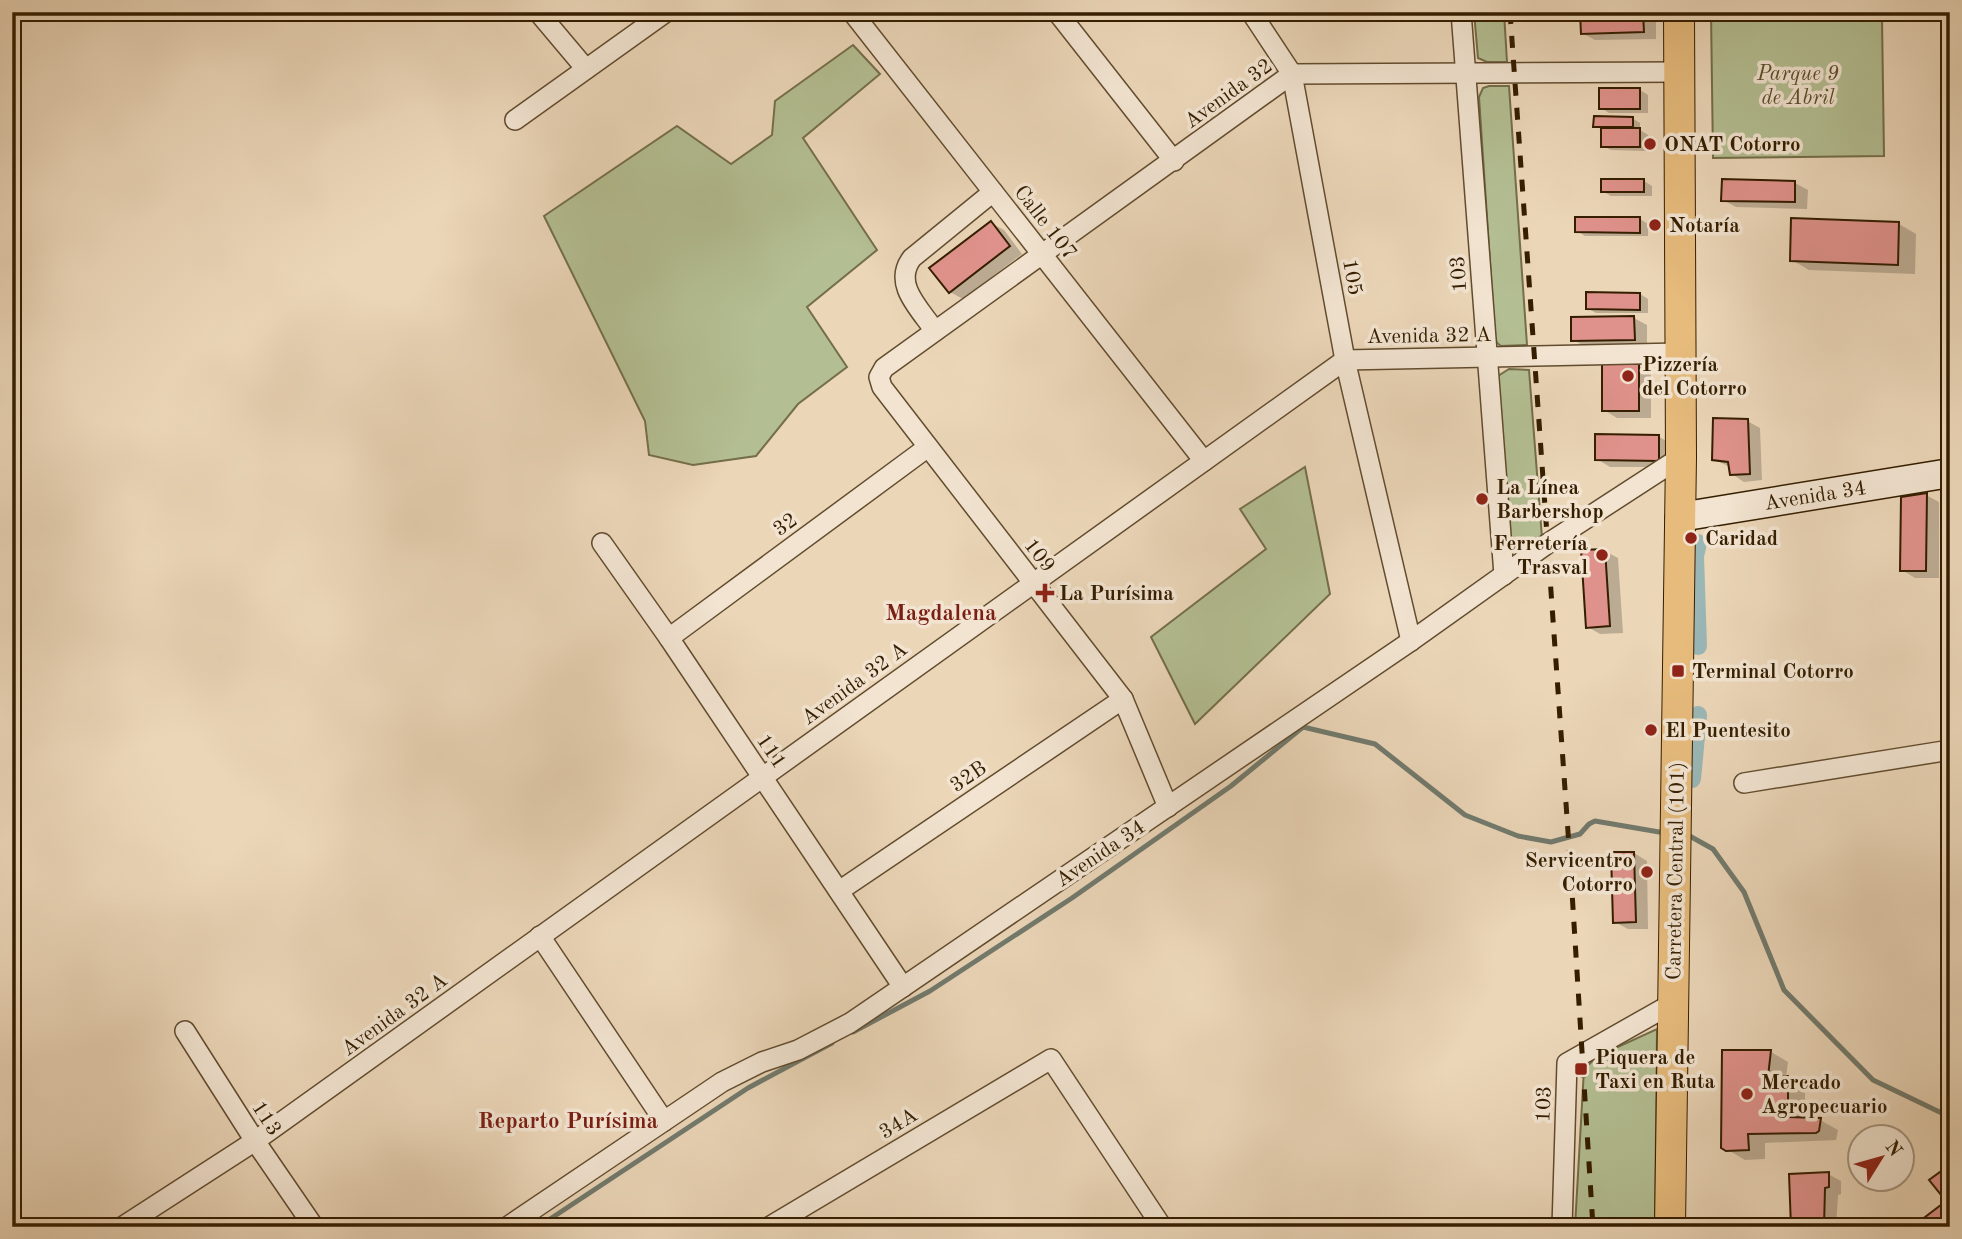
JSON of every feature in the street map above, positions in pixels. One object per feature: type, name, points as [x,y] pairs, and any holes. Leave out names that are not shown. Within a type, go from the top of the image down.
[{"type":"main road","name":"Carretera Central (101)","points":[[1670,1227],[1681,457],[1679,12]]},
{"type":"street","points":[[538,12],[586,69]]},
{"type":"street","points":[[514,120],[666,12]]},
{"type":"street","name":"Calle 107","points":[[852,12],[1204,461]]},
{"type":"street","points":[[1058,12],[1174,161]]},
{"type":"street","name":"105","points":[[1251,12],[1292,74],[1345,360],[1411,641]]},
{"type":"street","name":"103","points":[[1461,12],[1504,575]]},
{"type":"street","name":"Avenida 32","points":[[879,377],[884,368],[1292,74],[1679,72]]},
{"type":"street","points":[[935,331],[907,290],[903,279],[904,267],[993,192]]},
{"type":"street","name":"Avenida 32 A","points":[[122,1227],[255,1141],[1345,360],[1680,353]]},
{"type":"street","name":"109","points":[[879,377],[882,387],[1123,699],[1168,807]]},
{"type":"street","name":"32","points":[[668,638],[928,447]]},
{"type":"street","name":"Avenida 34","points":[[507,1227],[722,1082],[762,1062],[799,1050],[850,1023],[1411,641],[1547,544],[1681,457]]},
{"type":"street","name":"Avenida 34","points":[[1680,517],[1950,473]]},
{"type":"street","name":"111","points":[[602,543],[903,987]]},
{"type":"street","name":"32B","points":[[839,891],[1123,699]]},
{"type":"street","points":[[1744,783],[1950,750]]},
{"type":"street","points":[[540,936],[664,1121]]},
{"type":"street","name":"103","points":[[1562,1227],[1567,1063],[1673,1003]]},
{"type":"street","name":"113","points":[[186,1031],[255,1141],[314,1227]]},
{"type":"street","name":"34A","points":[[769,1227],[1051,1059],[1157,1225]]},
{"type":"green space","points":[[1474,12],[1504,12],[1507,62],[1487,62],[1478,58]]},
{"type":"green space","name":"Parque 9 de Abril","points":[[1711,12],[1876,12],[1882,18],[1884,156],[1713,158]]},
{"type":"green space","points":[[853,45],[880,74],[803,138],[877,250],[807,307],[847,367],[798,404],[756,456],[693,465],[649,455],[645,421],[544,216],[677,126],[731,164],[772,135],[775,101]]},
{"type":"green space","points":[[1509,86],[1527,345],[1501,346],[1495,337],[1479,97],[1483,88]]},
{"type":"green space","points":[[1509,369],[1529,370],[1542,538],[1521,553],[1514,551],[1510,544],[1498,376]]},
{"type":"green space","points":[[1305,467],[1330,594],[1195,724],[1151,637],[1266,549],[1240,509]]},
{"type":"green space","points":[[1657,1029],[1655,1227],[1575,1227],[1584,1069],[1598,1056]]},
{"type":"building","points":[[1580,12],[1643,12],[1644,32],[1581,34]]},
{"type":"building","points":[[1599,88],[1640,88],[1640,109],[1599,109]]},
{"type":"building","points":[[1594,116],[1633,117],[1633,127],[1593,127]]},
{"type":"building","points":[[1601,128],[1640,128],[1640,147],[1601,147]]},
{"type":"building","points":[[1601,179],[1644,179],[1644,192],[1601,192]]},
{"type":"building","points":[[1722,179],[1795,181],[1795,202],[1721,201]]},
{"type":"building","points":[[1575,217],[1640,217],[1640,233],[1575,232]]},
{"type":"building","points":[[1791,218],[1899,222],[1898,265],[1790,261]]},
{"type":"building","points":[[991,221],[1010,246],[949,293],[929,268]]},
{"type":"building","points":[[1586,292],[1640,293],[1640,310],[1586,309]]},
{"type":"building","points":[[1634,316],[1635,340],[1571,341],[1571,317]]},
{"type":"building","points":[[1602,364],[1639,364],[1639,411],[1602,411]]},
{"type":"building","points":[[1713,418],[1748,419],[1750,474],[1730,475],[1728,462],[1712,460]]},
{"type":"building","points":[[1595,434],[1659,435],[1659,461],[1595,460]]},
{"type":"building","points":[[1927,493],[1926,571],[1900,571],[1901,497]]},
{"type":"building","points":[[1605,549],[1610,626],[1586,628],[1581,550]]},
{"type":"building","points":[[1611,852],[1634,852],[1636,922],[1613,923]]},
{"type":"building","points":[[1722,1050],[1771,1050],[1768,1077],[1788,1076],[1788,1117],[1821,1118],[1819,1131],[1748,1134],[1749,1150],[1726,1151],[1721,1148]]},
{"type":"building","points":[[1829,1172],[1829,1187],[1825,1188],[1824,1227],[1791,1227],[1789,1174]]},
{"type":"building","points":[[1940,1172],[1950,1185],[1950,1227],[1912,1227],[1946,1201],[1929,1180]]},
{"type":"waterway","points":[[1698,543],[1695,556],[1698,646]]},
{"type":"waterway","points":[[1692,779],[1698,715]]},
{"type":"waterway","points":[[853,1032],[930,991],[1072,898],[1231,786],[1303,727],[1375,744],[1465,815],[1518,836],[1551,842],[1580,834],[1595,821],[1665,833]]},
{"type":"waterway","points":[[1686,834],[1713,849],[1744,892],[1784,990],[1873,1080],[1950,1117]]},
{"type":"waterway","points":[[538,1227],[748,1088],[832,1043]]},
{"type":"railway","points":[[1510,12],[1593,1227]]},
{"type":"place","name":"ONAT Cotorro","points":[[1650,144]]},
{"type":"place","name":"Notaría","points":[[1655,225]]},
{"type":"place","name":"Pizzería del Cotorro","points":[[1628,376]]},
{"type":"place","name":"La Línea Barbershop","points":[[1482,499]]},
{"type":"place","name":"Caridad","points":[[1691,538]]},
{"type":"place","name":"Ferretería Trasval","points":[[1602,555]]},
{"type":"place","name":"La Purísima","points":[[1045,593]]},
{"type":"place","name":"Terminal Cotorro","points":[[1678,671]]},
{"type":"place","name":"El Puentesito","points":[[1651,730]]},
{"type":"place","name":"Servicentro Cotorro","points":[[1647,872]]},
{"type":"place","name":"Piquera de Taxi en Ruta","points":[[1581,1069]]},
{"type":"place","name":"Mercado Agropecuario","points":[[1747,1094]]},
{"type":"district","name":"Magdalena","points":[[941,612]]},
{"type":"district","name":"Reparto Purísima","points":[[568,1120]]}]
